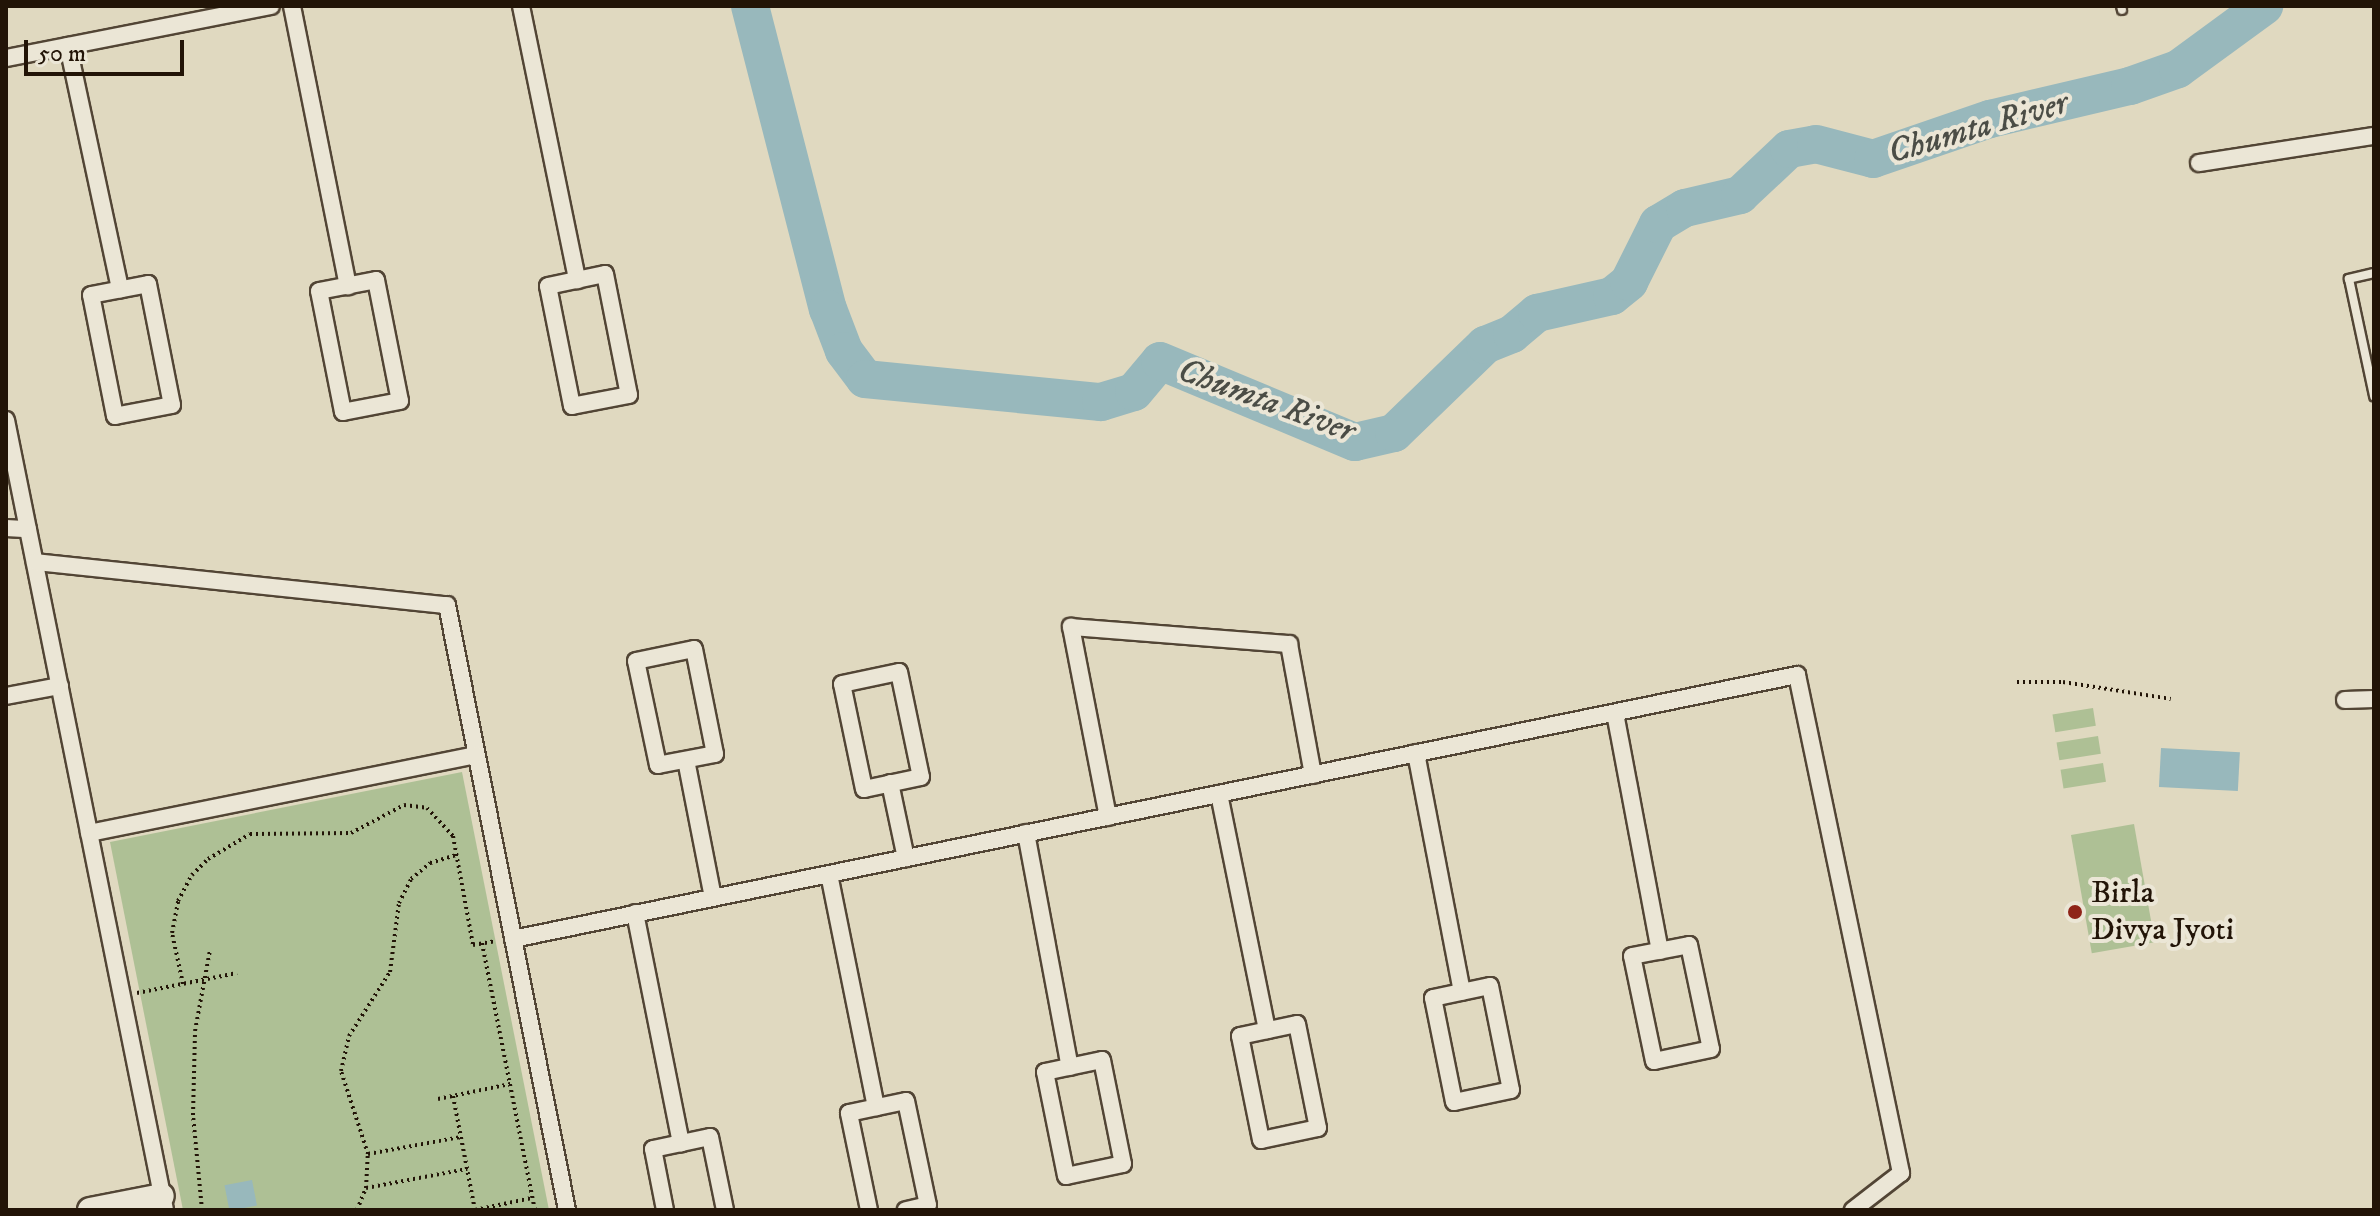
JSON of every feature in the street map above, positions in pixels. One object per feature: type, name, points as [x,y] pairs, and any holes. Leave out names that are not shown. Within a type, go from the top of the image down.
[{"type":"street","points":[[179,6],[182,23]]},
{"type":"street","points":[[6,58],[271,6]]},
{"type":"street","points":[[292,6],[348,286]]},
{"type":"street","points":[[521,6],[577,280]]},
{"type":"street","points":[[68,46],[120,289]]},
{"type":"street","points":[[2199,163],[2374,136]]},
{"type":"street","points":[[605,274],[629,395],[572,406],[548,286],[577,280],[605,274]]},
{"type":"street","points":[[376,280],[400,401],[343,412],[319,291],[348,286],[376,280]]},
{"type":"street","points":[[148,284],[172,405],[115,416],[91,295],[120,289],[148,284]]},
{"type":"street","points":[[6,420],[10,462],[35,562],[163,1203],[90,1210]]},
{"type":"street","points":[[6,528],[28,529]]},
{"type":"street","points":[[35,562],[447,605],[567,1210]]},
{"type":"street","points":[[1108,817],[1071,627],[1289,644],[1313,775]]},
{"type":"street","points":[[694,649],[715,754],[686,760],[658,765],[636,661],[694,649]]},
{"type":"street","points":[[899,672],[921,777],[890,783],[864,789],[842,684],[899,672]]},
{"type":"street","points":[[513,939],[1797,675],[1901,1173],[1853,1210]]},
{"type":"street","points":[[6,696],[60,686]]},
{"type":"street","points":[[2345,700],[2374,699]]},
{"type":"street","points":[[1615,713],[1660,951]]},
{"type":"street","points":[[1416,753],[1462,992]]},
{"type":"street","points":[[89,833],[476,755]]},
{"type":"street","points":[[686,760],[713,897]]},
{"type":"street","points":[[890,783],[906,858]]},
{"type":"street","points":[[1219,794],[1267,1030]]},
{"type":"street","points":[[1026,833],[1070,1067]]},
{"type":"street","points":[[829,874],[876,1107]]},
{"type":"street","points":[[635,913],[681,1143]]},
{"type":"street","points":[[1689,945],[1711,1049],[1654,1061],[1632,956],[1660,951],[1689,945]]},
{"type":"street","points":[[1490,986],[1511,1090],[1454,1102],[1433,998],[1462,992],[1490,986]]},
{"type":"street","points":[[1297,1024],[1318,1128],[1261,1140],[1240,1036],[1267,1030],[1297,1024]]},
{"type":"street","points":[[1102,1060],[1123,1164],[1066,1176],[1045,1072],[1070,1067],[1102,1060]]},
{"type":"street","points":[[869,1210],[849,1113],[906,1101],[928,1205],[906,1210]]},
{"type":"street","points":[[665,1210],[653,1149],[710,1137],[725,1210]]},
{"type":"lane","points":[[2374,273],[2349,279],[2374,396]]},
{"type":"path","points":[[2017,682],[2063,682],[2171,699]]},
{"type":"path","points":[[183,984],[172,933],[178,901],[192,875],[208,859],[250,834],[308,829],[351,833],[404,805],[427,808],[442,820],[453,836],[473,945]]},
{"type":"path","points":[[357,1210],[366,1188],[368,1154],[341,1071],[349,1036],[390,972],[399,903],[411,879],[430,863],[456,855]]},
{"type":"path","points":[[482,943],[535,1210]]},
{"type":"path","points":[[202,1210],[193,1115],[195,1031],[210,950]]},
{"type":"path","points":[[122,996],[237,973]]},
{"type":"path","points":[[438,1099],[510,1084]]},
{"type":"path","points":[[453,1096],[475,1210],[532,1198]]},
{"type":"path","points":[[368,1154],[461,1137]]},
{"type":"path","points":[[366,1188],[467,1169]]},
{"type":"green space","points":[[2093,708],[2096,726],[2055,732],[2053,714]]},
{"type":"green space","points":[[2098,736],[2101,754],[2059,760],[2057,743]]},
{"type":"green space","points":[[2103,763],[2106,782],[2064,788],[2061,770]]},
{"type":"green space","points":[[462,772],[549,1210],[183,1210],[110,842]]},
{"type":"green space","points":[[2134,824],[2155,942],[2092,953],[2071,835]]},
{"type":"water","points":[[2161,748],[2240,752],[2238,791],[2159,787]]},
{"type":"water","points":[[252,1180],[257,1206],[229,1210],[225,1185]]},
{"type":"waterway","name":"Chumta River","points":[[750,6],[828,309],[844,351],[865,379],[1101,402],[1134,392],[1160,361],[1355,442],[1394,433],[1485,345],[1512,334],[1537,313],[1612,296],[1629,282],[1658,224],[1685,208],[1740,195],[1789,149],[1816,144],[1873,159],[1990,119],[2130,86],[2178,69],[2264,6]]},
{"type":"place","name":"Birla Divya Jyoti","points":[[2075,912]]}]
